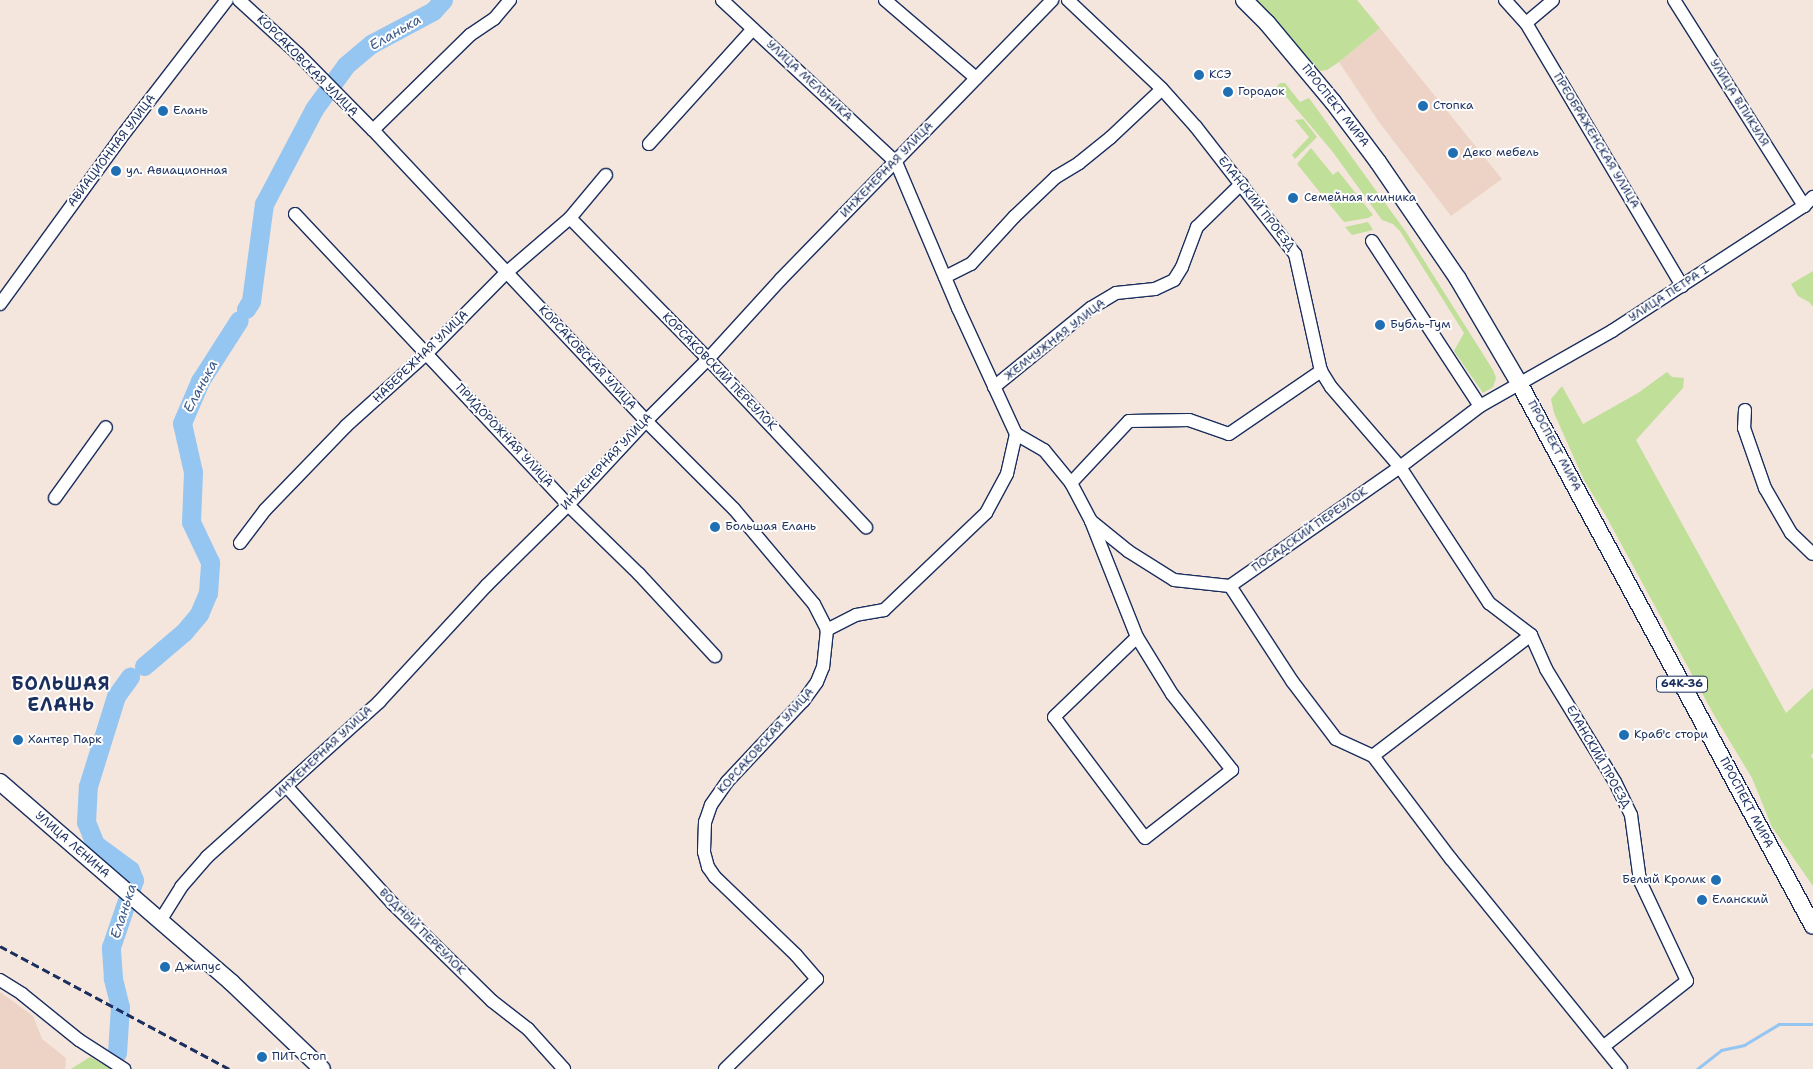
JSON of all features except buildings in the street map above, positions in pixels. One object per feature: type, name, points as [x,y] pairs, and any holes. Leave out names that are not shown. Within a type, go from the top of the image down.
[{"type":"main road","name":"ПРОСПЕКТ МИРА","points":[[1244,0],[1267,23],[1333,102],[1378,162],[1458,279],[1520,383],[1813,926]]},
{"type":"main road","name":"УЛИЦА ЛЕНИНА","points":[[0,782],[94,866],[232,983],[322,1069]]},
{"type":"street","name":"АВИАЦИОННАЯ УЛИЦА","points":[[0,304],[119,140],[227,0]]},
{"type":"street","name":"КОРСАКОВСКАЯ УЛИЦА","points":[[239,0],[307,63],[360,119],[373,130],[646,421],[734,509],[814,604],[827,630],[825,657],[817,682],[718,794],[711,805],[705,822],[703,839],[708,867],[796,955],[817,979],[725,1069]]},
{"type":"street","points":[[373,130],[470,35],[494,19],[510,0]]},
{"type":"street","name":"УЛИЦА МЕЛЬНИКА","points":[[722,0],[896,162]]},
{"type":"street","points":[[885,0],[976,78]]},
{"type":"street","name":"ИНЖЕНЕРНАЯ УЛИЦА","points":[[160,921],[181,887],[207,858],[379,702],[487,585],[568,505],[646,421],[708,359],[781,279],[1052,0]]},
{"type":"street","name":"ЕЛАНСКИЙ ПРОЕЗД","points":[[1068,0],[1162,89],[1196,127],[1295,254],[1321,371],[1331,387],[1400,467],[1489,603],[1531,636],[1546,670],[1615,782],[1631,815],[1640,881],[1687,981],[1604,1046]]},
{"type":"street","name":"ПРЕОБРАЖЕНСКАЯ УЛИЦА","points":[[1505,0],[1526,23],[1682,286]]},
{"type":"street","points":[[1526,23],[1553,0]]},
{"type":"street","name":"УЛИЦА В.ПИКУЛЯ","points":[[1674,0],[1809,202]]},
{"type":"street","points":[[649,144],[753,29]]},
{"type":"street","points":[[945,277],[971,264],[1014,216],[1056,177],[1079,163],[1110,138],[1162,89]]},
{"type":"street","points":[[896,162],[945,277],[1016,434],[1044,450],[1070,482],[1091,521],[1137,637],[1172,694],[1232,770],[1145,838],[1054,718],[1137,637]]},
{"type":"street","name":"НАБЕРЕЖНАЯ УЛИЦА","points":[[240,543],[265,510],[346,426],[426,354],[506,273],[570,218],[606,174]]},
{"type":"street","name":"ЖЕМЧУЖНАЯ УЛИЦА","points":[[994,387],[1091,308],[1116,293],[1155,289],[1174,280],[1182,267],[1196,227],[1241,184]]},
{"type":"street","name":"УЛИЦА ПЕТРА I","points":[[1520,383],[1612,331],[1809,202]]},
{"type":"street","name":"ПРИДОРОЖНАЯ УЛИЦА","points":[[295,214],[568,505],[639,574],[715,656]]},
{"type":"street","name":"КОРСАКОВСКИЙ ПЕРЕУЛОК","points":[[570,218],[708,359],[866,527]]},
{"type":"street","points":[[1372,241],[1480,406]]},
{"type":"street","points":[[1070,482],[1129,421],[1189,420],[1229,434],[1321,371]]},
{"type":"street","name":"ПОСАДСКИЙ ПЕРЕУЛОК","points":[[1230,586],[1400,467],[1480,406],[1520,383]]},
{"type":"street","points":[[1746,410],[1744,428],[1765,488],[1791,533],[1813,554]]},
{"type":"street","points":[[55,498],[106,427]]},
{"type":"street","points":[[827,630],[856,615],[884,610],[986,513],[1008,474],[1016,434]]},
{"type":"street","points":[[1091,521],[1128,551],[1174,580],[1230,586],[1292,681],[1336,739],[1372,756],[1451,859],[1604,1046],[1620,1069]]},
{"type":"street","points":[[1372,756],[1531,636]]},
{"type":"street","name":"ВОДНЫЙ ПЕРЕУЛОК","points":[[287,787],[392,903],[492,1001],[528,1029],[564,1069]]},
{"type":"street","points":[[0,980],[22,994],[80,1040],[124,1069]]},
{"type":"shaded area","points":[[1380,28],[1502,179],[1451,216],[1379,122],[1339,62]]},
{"type":"shaded area","points":[[0,992],[33,1016],[42,1039],[66,1058],[65,1069],[0,1069]]},
{"type":"green space","points":[[1256,0],[1357,0],[1380,28],[1339,62],[1327,70],[1320,71]]},
{"type":"green space","points":[[1280,83],[1285,83],[1300,102],[1309,98],[1406,232],[1493,370],[1496,378],[1493,387],[1483,393],[1454,351],[1464,333],[1400,231],[1393,224],[1382,220],[1332,151],[1277,86]]},
{"type":"green space","points":[[1303,119],[1317,137],[1295,159],[1292,155],[1309,137],[1295,120]]},
{"type":"green space","points":[[1311,148],[1333,175],[1338,171],[1373,215],[1368,218],[1344,222],[1297,164]]},
{"type":"green space","points":[[1368,222],[1373,230],[1352,235],[1345,227]]},
{"type":"green space","points":[[1813,271],[1813,307],[1809,302],[1798,296],[1791,284]]},
{"type":"green space","points":[[1667,372],[1672,377],[1684,378],[1683,388],[1636,440],[1786,713],[1813,688],[1813,754],[1811,755],[1813,759],[1813,886],[1772,827],[1752,778],[1714,715],[1606,516],[1584,480],[1554,413],[1551,399],[1562,386],[1583,424],[1638,393]]},
{"type":"green space","points":[[90,1057],[112,1069],[71,1069]]},
{"type":"waterway","name":"Еланька","points":[[246,309],[251,301],[264,204],[314,109],[346,65],[371,44],[433,11],[443,0]]},
{"type":"waterway","name":"Еланька","points":[[144,666],[184,632],[199,614],[208,593],[210,562],[191,522],[193,472],[182,423],[200,381],[239,320]]},
{"type":"waterway","name":"Еланька","points":[[117,1053],[120,1007],[113,978],[111,947],[134,880],[130,870],[95,844],[86,822],[88,786],[116,696],[130,677]]},
{"type":"waterway","points":[[1697,1069],[1721,1050],[1744,1045],[1779,1024],[1812,1024]]},
{"type":"railway","points":[[0,946],[229,1069]]},
{"type":"place","name":"КСЭ","points":[[1199,75]]},
{"type":"place","name":"Городок","points":[[1228,92]]},
{"type":"place","name":"Стопка","points":[[1423,106]]},
{"type":"place","name":"Елань","points":[[163,111]]},
{"type":"place","name":"Деко мебель","points":[[1453,153]]},
{"type":"place","name":"ул. Авиационная","points":[[116,171]]},
{"type":"place","name":"Семейная клиника","points":[[1293,198]]},
{"type":"place","name":"Бубль-Гум","points":[[1380,325]]},
{"type":"place","name":"Большая Елань","points":[[715,527]]},
{"type":"place","name":"Краб'с стори","points":[[1624,735]]},
{"type":"place","name":"Хантер Парк","points":[[18,740]]},
{"type":"place","name":"Белый Кролик","points":[[1716,880]]},
{"type":"place","name":"Еланский","points":[[1702,900]]},
{"type":"place","name":"Джипус","points":[[165,967]]},
{"type":"place","name":"ПИТ Стоп","points":[[262,1057]]},
{"type":"district","name":"БОЛЬШАЯ ЕЛАНЬ","points":[[61,695]]}]
